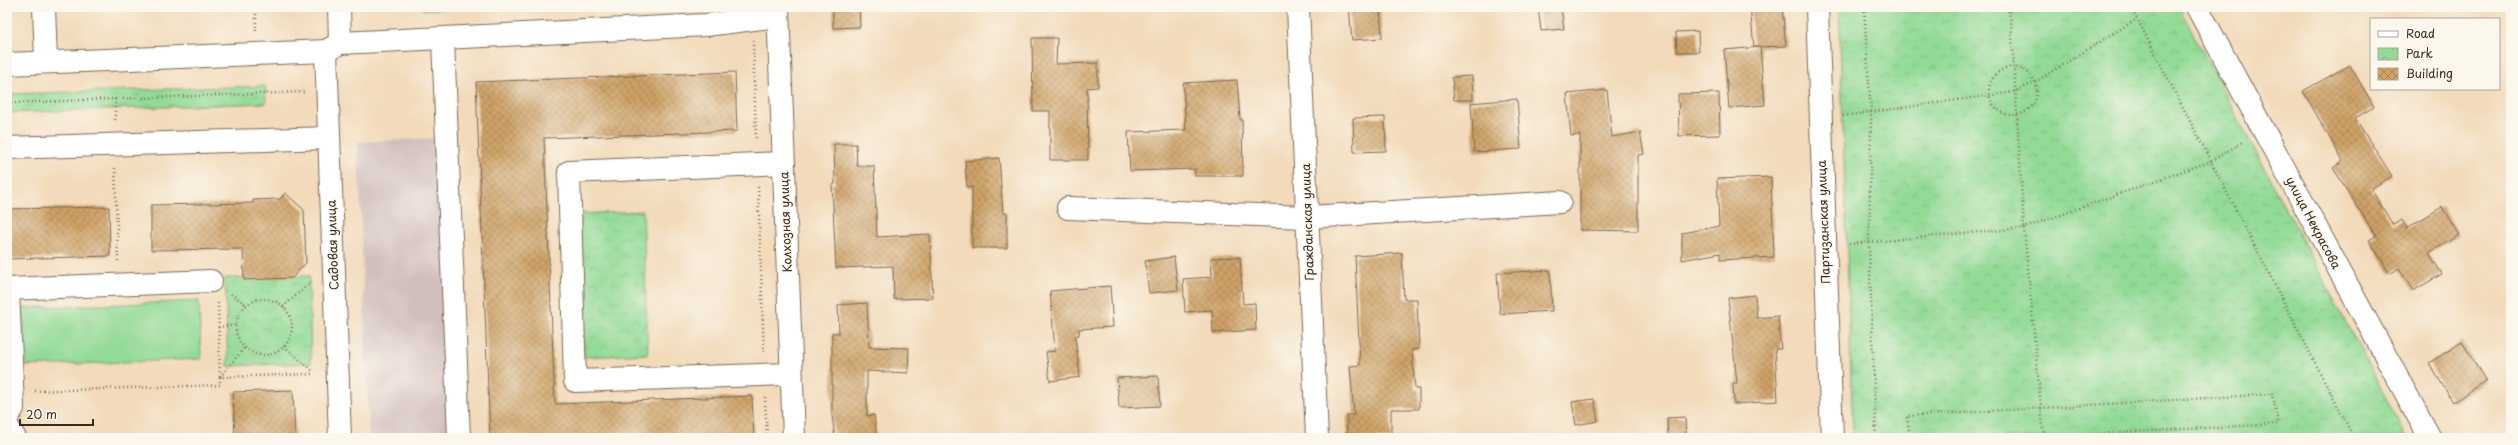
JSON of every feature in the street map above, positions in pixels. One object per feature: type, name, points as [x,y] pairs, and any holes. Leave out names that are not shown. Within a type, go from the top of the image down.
[{"type":"street","points":[[44,7],[46,62]]},
{"type":"street","name":"Садовая улица","points":[[339,7],[333,47],[329,138],[340,438]]},
{"type":"street","name":"Гражданская улица","points":[[1298,7],[1317,438]]},
{"type":"street","name":"Партизанская улица","points":[[1817,7],[1832,438]]},
{"type":"street","name":"улица Некрасова","points":[[2197,7],[2430,438]]},
{"type":"street","points":[[7,64],[706,25],[752,19],[778,11]]},
{"type":"street","name":"Колхозная улица","points":[[778,11],[794,438]]},
{"type":"street","points":[[443,39],[459,438]]},
{"type":"street","points":[[7,148],[329,138]]},
{"type":"street","points":[[784,163],[569,172],[575,381],[791,374]]},
{"type":"street","points":[[1068,208],[1308,217],[1560,202]]},
{"type":"street","points":[[7,418],[13,408],[8,289],[214,290]]},
{"type":"street","points":[[7,426],[15,438]]},
{"type":"path","points":[[256,37],[256,11],[260,7]]},
{"type":"path","points":[[1864,7],[1870,114],[1868,243],[1876,438]]},
{"type":"path","points":[[2008,7],[2014,67],[2014,92],[2017,114],[2024,228],[2044,438]]},
{"type":"path","points":[[2131,7],[2354,438]]},
{"type":"path","points":[[752,19],[766,438]]},
{"type":"path","points":[[1870,114],[1990,97],[2014,92],[2035,82],[2137,19]]},
{"type":"path","points":[[2014,67],[2027,71],[2035,82],[2036,96],[2034,103],[2029,108],[2017,114],[2010,115],[1997,109],[1990,97],[1989,90],[1994,76],[2006,68],[2014,67]]},
{"type":"path","points":[[7,103],[304,92]]},
{"type":"path","points":[[115,99],[116,126]]},
{"type":"path","points":[[1868,243],[2024,228],[2211,161],[2249,138]]},
{"type":"path","points":[[115,163],[118,262]]},
{"type":"path","points":[[283,307],[312,280]]},
{"type":"path","points":[[13,392],[220,385],[218,327],[214,290]]},
{"type":"path","points":[[270,300],[283,307],[288,314],[292,331],[284,346],[278,351],[265,354],[252,352],[245,347],[237,334],[236,325],[241,310],[254,301],[270,300]]},
{"type":"path","points":[[218,327],[236,325]]},
{"type":"path","points":[[220,377],[316,374],[284,346]]},
{"type":"path","points":[[220,377],[245,347]]},
{"type":"path","points":[[1910,438],[1907,416],[2273,394],[2278,424],[2044,438],[2022,438]]},
{"type":"shaded area","points":[[440,138],[452,438],[369,438],[358,142]]},
{"type":"green space","points":[[423,7],[508,7],[423,10]]},
{"type":"green space","points":[[1839,7],[2179,7],[2407,438],[1853,438]]},
{"type":"green space","points":[[265,86],[266,103],[7,113],[7,94]]},
{"type":"green space","points":[[643,211],[648,354],[584,357],[579,214]]},
{"type":"green space","points":[[309,276],[311,363],[228,366],[225,278]]},
{"type":"green space","points":[[199,301],[201,359],[26,366],[23,308]]},
{"type":"building","points":[[833,7],[859,7],[860,27],[833,28]]},
{"type":"building","points":[[1349,7],[1380,7],[1382,38],[1352,40]]},
{"type":"building","points":[[1538,7],[1561,7],[1564,29],[1541,31]]},
{"type":"building","points":[[1750,7],[1782,7],[1786,46],[1754,47]]},
{"type":"building","points":[[1698,31],[1699,52],[1677,52],[1676,32]]},
{"type":"building","points":[[1032,38],[1057,38],[1056,64],[1098,63],[1098,87],[1087,88],[1088,160],[1050,160],[1050,111],[1033,111]]},
{"type":"building","points":[[1760,47],[1765,105],[1729,108],[1724,50]]},
{"type":"building","points":[[2350,65],[2374,107],[2355,118],[2392,176],[2371,189],[2393,225],[2402,220],[2407,228],[2442,207],[2459,235],[2429,253],[2442,274],[2413,291],[2399,268],[2390,274],[2369,240],[2376,236],[2333,168],[2343,161],[2303,91]]},
{"type":"building","points":[[735,72],[737,131],[544,138],[555,404],[752,396],[754,438],[490,438],[476,82]]},
{"type":"building","points":[[1472,76],[1473,100],[1454,100],[1452,77]]},
{"type":"building","points":[[1237,80],[1240,119],[1242,119],[1243,176],[1195,176],[1195,169],[1130,171],[1128,132],[1186,130],[1183,83]]},
{"type":"building","points":[[1607,90],[1612,137],[1640,132],[1644,154],[1638,155],[1638,231],[1580,230],[1580,135],[1571,136],[1567,94]]},
{"type":"building","points":[[1719,93],[1720,135],[1679,136],[1678,94]]},
{"type":"building","points":[[1517,99],[1521,149],[1474,152],[1471,103]]},
{"type":"building","points":[[1385,117],[1386,151],[1354,152],[1353,118]]},
{"type":"building","points":[[834,144],[856,144],[857,166],[874,166],[877,237],[930,234],[933,298],[894,299],[893,266],[836,268],[832,185],[835,184]]},
{"type":"building","points":[[999,158],[1003,213],[1007,213],[1007,248],[972,248],[972,187],[967,187],[965,161]]},
{"type":"building","points":[[1771,177],[1774,257],[1720,260],[1720,253],[1682,260],[1682,233],[1719,226],[1717,179]]},
{"type":"building","points":[[285,193],[304,210],[306,263],[292,278],[244,280],[243,249],[151,250],[151,205],[253,203],[253,200],[280,199]]},
{"type":"building","points":[[109,207],[110,256],[7,259],[7,209]]},
{"type":"building","points":[[1402,253],[1404,299],[1417,299],[1419,349],[1412,350],[1415,389],[1419,389],[1419,409],[1391,409],[1391,438],[1347,438],[1347,415],[1354,415],[1350,366],[1360,365],[1355,256]]},
{"type":"building","points":[[1174,257],[1178,290],[1149,293],[1145,261]]},
{"type":"building","points":[[1240,257],[1243,304],[1255,303],[1256,330],[1213,333],[1212,310],[1185,312],[1183,279],[1212,277],[1211,258]]},
{"type":"building","points":[[1550,270],[1552,311],[1500,314],[1497,273]]},
{"type":"building","points":[[1110,286],[1113,327],[1079,329],[1079,335],[1075,336],[1080,377],[1050,381],[1046,352],[1055,351],[1050,291]]},
{"type":"building","points":[[1755,295],[1757,318],[1778,316],[1781,349],[1775,349],[1778,401],[1734,404],[1733,383],[1737,383],[1728,298]]},
{"type":"building","points":[[867,303],[869,347],[909,348],[908,373],[867,371],[867,416],[874,415],[877,438],[835,438],[832,415],[832,333],[839,333],[838,305]]},
{"type":"building","points":[[2462,342],[2486,381],[2453,402],[2429,363]]},
{"type":"building","points":[[1158,376],[1160,406],[1119,408],[1117,378]]},
{"type":"building","points":[[293,390],[295,438],[235,438],[233,392]]},
{"type":"building","points":[[1594,399],[1598,421],[1576,425],[1572,402]]},
{"type":"building","points":[[1685,417],[1686,438],[1668,438],[1667,418]]}]
